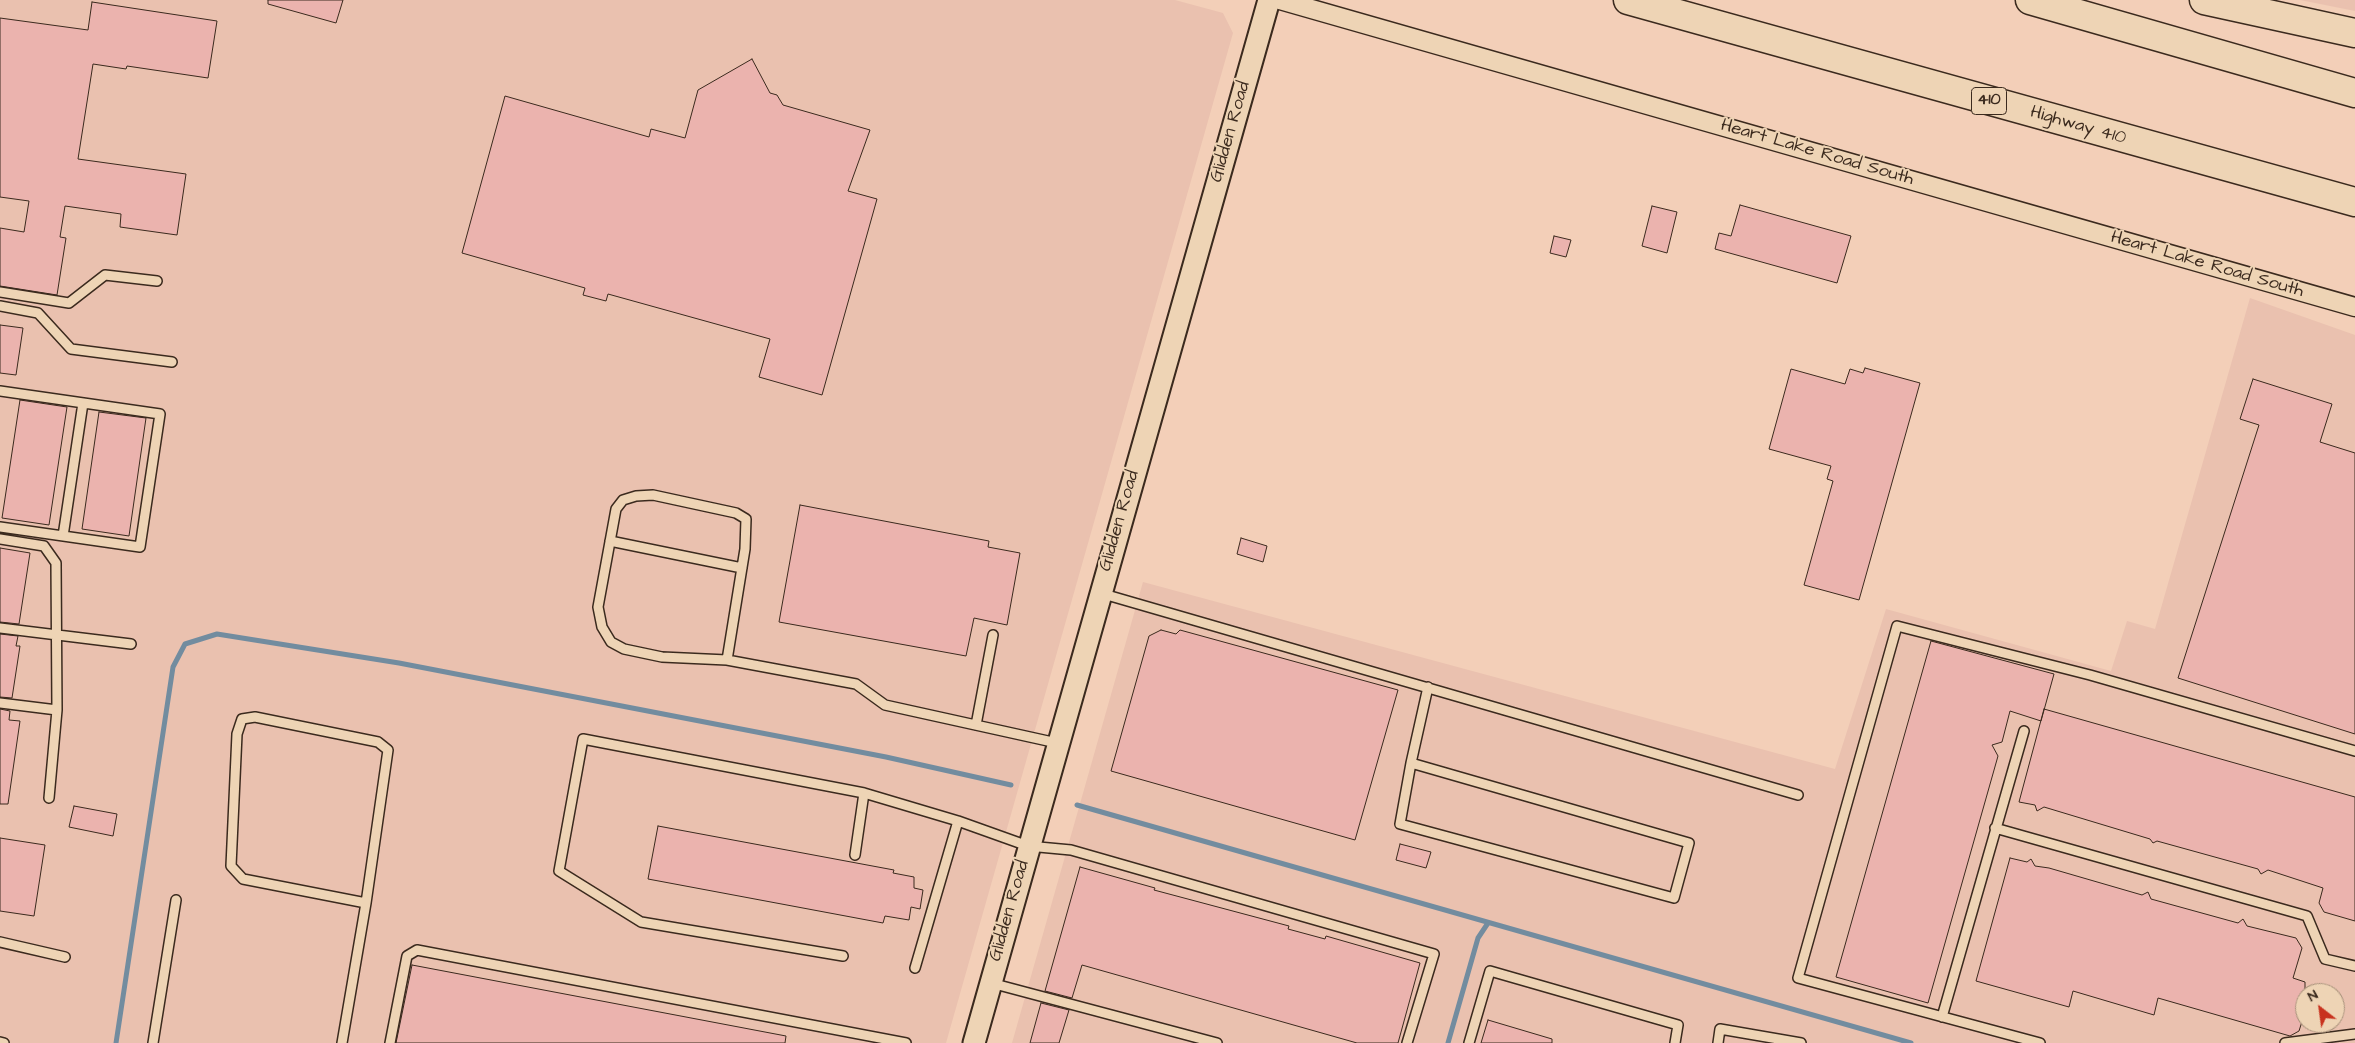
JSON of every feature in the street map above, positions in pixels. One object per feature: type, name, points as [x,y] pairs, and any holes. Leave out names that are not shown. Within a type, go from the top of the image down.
[{"type":"highway","name":"Highway 410","points":[[1628,0],[2353,202]]},
{"type":"highway","points":[[2030,0],[2355,93]]},
{"type":"highway","points":[[2204,0],[2355,33]]},
{"type":"street","name":"Glidden Road","points":[[974,1043],[1057,743],[1269,0]]},
{"type":"street","name":"Heart Lake Road South","points":[[1280,0],[2355,307]]},
{"type":"lane","points":[[0,292],[69,303],[105,275],[157,281]]},
{"type":"lane","points":[[0,306],[38,313],[71,349],[172,362]]},
{"type":"lane","points":[[0,390],[160,414],[140,547],[0,526]]},
{"type":"lane","points":[[63,536],[83,403]]},
{"type":"lane","points":[[727,660],[742,568],[747,529],[746,519],[736,513],[662,497],[636,496],[623,500],[616,509],[598,607],[602,627],[612,642],[624,649],[662,657],[727,660],[856,684],[885,705],[1057,743]]},
{"type":"lane","points":[[0,539],[44,546],[56,563],[58,637],[56,710],[49,798]]},
{"type":"lane","points":[[610,541],[742,568]]},
{"type":"lane","points":[[1100,593],[1798,795]]},
{"type":"lane","points":[[2040,1043],[1798,978],[1897,626],[2090,675],[2355,751]]},
{"type":"lane","points":[[0,628],[58,637],[131,644]]},
{"type":"lane","points":[[976,725],[993,635]]},
{"type":"lane","points":[[1411,763],[1690,843],[1674,898],[1400,824],[1411,763],[1428,687]]},
{"type":"lane","points":[[0,703],[56,710]]},
{"type":"lane","points":[[342,1043],[366,903],[388,750],[378,742],[255,718],[242,719],[237,734],[231,866],[243,879],[366,903]]},
{"type":"lane","points":[[1942,1017],[2024,731]]},
{"type":"lane","points":[[843,956],[641,922],[559,871],[583,739],[864,793],[958,821],[1028,846],[1071,850],[1434,954],[1407,1043]]},
{"type":"lane","points":[[855,855],[864,793]]},
{"type":"lane","points":[[915,968],[958,821]]},
{"type":"lane","points":[[1995,828],[2307,916],[2325,959],[2355,966]]},
{"type":"lane","points":[[153,1043],[176,900]]},
{"type":"lane","points":[[0,942],[65,957]]},
{"type":"lane","points":[[390,1043],[407,956],[417,950],[906,1043]]},
{"type":"lane","points":[[1469,1043],[1490,970],[1678,1025],[1675,1043]]},
{"type":"lane","points":[[990,983],[1217,1043]]},
{"type":"lane","points":[[1718,1043],[1720,1029],[1801,1043]]},
{"type":"lane","points":[[2285,1043],[2355,1034]]},
{"type":"lane","points":[[0,1042],[4,1043]]},
{"type":"shaded area","points":[[0,0],[1175,0],[1223,13],[1233,33],[946,1043],[0,1043]]},
{"type":"shaded area","points":[[2300,0],[2355,0],[2355,11]]},
{"type":"shaded area","points":[[2250,298],[2355,335],[2355,1043],[1012,1043],[1143,582],[1835,769],[1886,609],[2111,671],[2127,621],[2155,629]]},
{"type":"building","points":[[268,0],[343,0],[336,23],[268,4]]},
{"type":"building","points":[[92,2],[217,21],[208,78],[127,66],[126,69],[93,64],[78,159],[186,174],[177,235],[120,227],[121,214],[65,206],[60,237],[66,238],[57,295],[0,286],[0,228],[24,232],[29,201],[0,197],[0,18],[88,30]]},
{"type":"building","points":[[752,59],[770,93],[777,95],[783,105],[870,130],[848,191],[877,199],[822,395],[759,377],[770,339],[608,294],[606,301],[583,295],[585,288],[462,253],[505,96],[649,137],[651,129],[685,138],[698,90]]},
{"type":"building","points":[[1740,205],[1851,236],[1837,283],[1715,249],[1719,233],[1731,236]]},
{"type":"building","points":[[1652,206],[1677,212],[1667,253],[1642,246]]},
{"type":"building","points":[[1554,236],[1571,240],[1566,257],[1550,253]]},
{"type":"building","points":[[0,325],[23,328],[16,375],[0,373]]},
{"type":"building","points":[[1865,368],[1920,383],[1859,600],[1804,585],[1833,481],[1827,479],[1831,466],[1769,449],[1791,369],[1845,384],[1850,369],[1863,373]]},
{"type":"building","points":[[2253,379],[2332,404],[2320,442],[2355,453],[2355,734],[2178,678],[2259,425],[2240,419]]},
{"type":"building","points":[[20,400],[67,407],[49,525],[2,518]]},
{"type":"building","points":[[99,412],[146,418],[129,536],[82,529]]},
{"type":"building","points":[[800,505],[989,541],[988,547],[1020,553],[1007,625],[974,618],[966,656],[779,622]]},
{"type":"building","points":[[1241,538],[1267,546],[1263,562],[1237,554]]},
{"type":"building","points":[[0,548],[30,553],[19,624],[0,622]]},
{"type":"building","points":[[1161,630],[1176,634],[1180,630],[1398,690],[1355,840],[1111,771],[1149,636]]},
{"type":"building","points":[[0,634],[18,636],[16,646],[20,646],[12,698],[0,697]]},
{"type":"building","points":[[1931,641],[2054,674],[2041,721],[2010,711],[2002,742],[1992,745],[1998,756],[1928,1003],[1836,977]]},
{"type":"building","points":[[0,709],[10,711],[9,720],[20,721],[8,804],[0,804]]},
{"type":"building","points":[[2044,709],[2355,797],[2355,921],[2324,912],[2319,903],[2323,888],[2268,870],[2261,874],[2258,869],[2157,841],[2153,843],[2150,839],[2044,807],[2037,811],[2035,805],[2019,802]]},
{"type":"building","points":[[74,806],[117,814],[113,836],[69,827]]},
{"type":"building","points":[[658,826],[894,870],[893,873],[914,877],[914,888],[923,890],[920,909],[911,907],[909,920],[885,916],[883,923],[648,879]]},
{"type":"building","points":[[0,838],[45,845],[34,916],[0,911]]},
{"type":"building","points":[[1400,844],[1431,852],[1426,868],[1396,860]]},
{"type":"building","points":[[2010,858],[2027,862],[2031,859],[2035,866],[2049,868],[2142,895],[2148,892],[2151,899],[2238,923],[2243,919],[2247,926],[2296,938],[2302,948],[2293,978],[2305,983],[2295,983],[2295,1033],[2290,1036],[2158,998],[2154,1015],[2073,991],[2069,1007],[1976,981]]},
{"type":"building","points":[[1080,867],[1155,888],[1154,890],[1289,926],[1288,929],[1325,939],[1326,936],[1420,963],[1398,1043],[1357,1043],[1082,965],[1072,998],[1045,991]]},
{"type":"building","points":[[412,965],[786,1036],[785,1043],[396,1043]]},
{"type":"building","points":[[1041,1003],[1069,1010],[1059,1043],[1030,1043]]},
{"type":"building","points":[[1488,1020],[1552,1039],[1552,1043],[1481,1043]]},
{"type":"waterway","points":[[116,1043],[173,667],[185,644],[217,634],[399,663],[886,757],[1011,785]]},
{"type":"waterway","points":[[1077,805],[1911,1043]]},
{"type":"waterway","points":[[1448,1043],[1478,938],[1488,923]]}]
